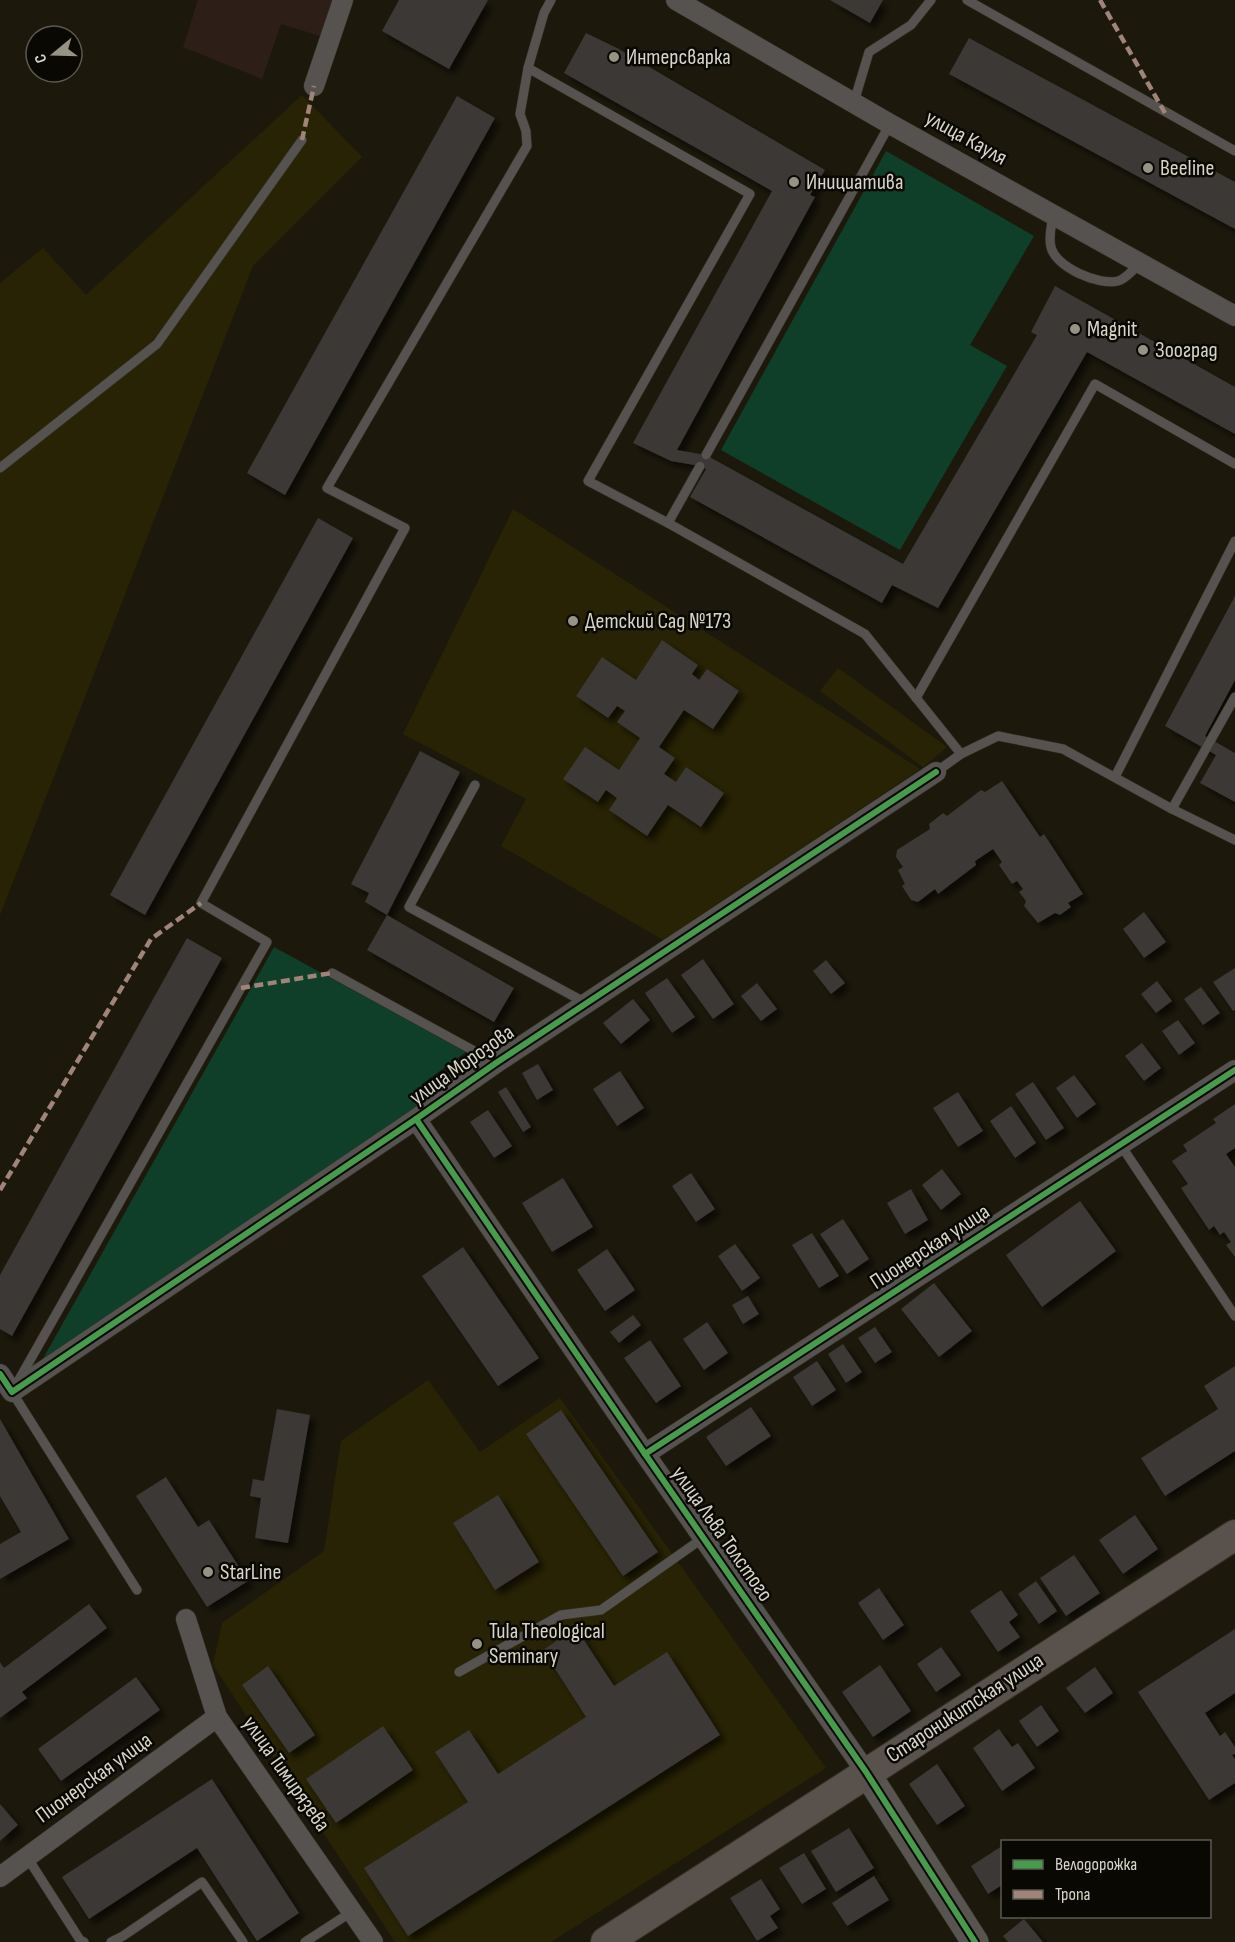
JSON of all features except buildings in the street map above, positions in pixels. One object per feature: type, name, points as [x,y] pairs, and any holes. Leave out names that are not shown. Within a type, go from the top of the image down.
[{"type":"main road","name":"Староникитская улица","points":[[606,1942],[1235,1535]]},
{"type":"street","points":[[314,86],[343,0]]},
{"type":"street","name":"улица Кауля","points":[[675,0],[890,124],[1235,316]]},
{"type":"street","name":"улица Морозова","points":[[12,1392],[496,1063],[936,772]]},
{"type":"street","name":"Пионерская улица","points":[[645,1454],[1235,1070]]},
{"type":"street","name":"улица Льва Толстого","points":[[416,1119],[866,1772],[975,1942]]},
{"type":"street","points":[[0,1374],[12,1392]]},
{"type":"street","name":"улица Тимирязева","points":[[186,1619],[217,1718],[373,1942]]},
{"type":"street","name":"Пионерская улица","points":[[0,1877],[217,1718]]},
{"type":"lane","points":[[137,1590],[12,1392],[267,942],[201,903],[405,528],[327,488],[527,146],[526,131],[520,114],[528,68],[544,13],[551,0]]},
{"type":"lane","points":[[854,102],[869,52],[911,26],[931,0]]},
{"type":"lane","points":[[967,0],[1235,151]]},
{"type":"lane","points":[[528,68],[750,194],[588,481],[668,523],[865,634],[961,754]]},
{"type":"lane","points":[[705,455],[890,124]]},
{"type":"lane","points":[[0,468],[157,344],[302,140]]},
{"type":"lane","points":[[1053,214],[1050,235],[1051,248],[1056,259],[1092,280],[1105,283],[1120,280],[1140,264]]},
{"type":"lane","points":[[916,698],[1095,384],[1235,464]]},
{"type":"lane","points":[[668,523],[700,466]]},
{"type":"lane","points":[[1115,777],[1235,540]]},
{"type":"lane","points":[[1172,809],[1235,697]]},
{"type":"lane","points":[[936,772],[961,754],[998,736],[1063,749],[1172,809],[1235,840]]},
{"type":"lane","points":[[475,785],[409,907],[587,1003]]},
{"type":"lane","points":[[332,973],[496,1063]]},
{"type":"lane","points":[[1120,1144],[1235,1316]]},
{"type":"lane","points":[[459,1672],[561,1616],[601,1610],[703,1538]]},
{"type":"lane","points":[[27,1857],[80,1940],[84,1942]]},
{"type":"lane","points":[[111,1942],[202,1882],[243,1942]]},
{"type":"lane","points":[[305,1942],[353,1911]]},
{"type":"shaded area","points":[[198,0],[335,0],[323,37],[281,24],[262,79],[183,47]]},
{"type":"shaded area","points":[[302,95],[362,157],[253,266],[0,915],[0,283],[43,248],[86,295]]},
{"type":"shaded area","name":"Детский Сад №173","points":[[513,509],[920,769],[663,940],[501,846],[526,799],[403,734]]},
{"type":"shaded area","points":[[838,668],[947,747],[923,767],[820,691]]},
{"type":"shaded area","name":"Tula Theological Seminary","points":[[428,1380],[480,1452],[560,1398],[826,1768],[551,1942],[395,1942],[213,1665],[222,1623],[324,1551],[341,1441]]},
{"type":"green space","points":[[886,151],[1034,236],[970,345],[1007,366],[900,550],[721,450]]},
{"type":"green space","points":[[274,947],[466,1052],[422,1084],[432,1097],[40,1364]]},
{"type":"marked path","points":[[1100,0],[1165,113]]},
{"type":"marked path","points":[[302,140],[314,86]]},
{"type":"marked path","points":[[0,1190],[151,939],[201,903]]},
{"type":"marked path","points":[[241,988],[332,973]]},
{"type":"cycle path","points":[[0,1374],[12,1392],[496,1063],[936,772]]},
{"type":"cycle path","points":[[645,1454],[1235,1070]]},
{"type":"cycle path","points":[[416,1119],[866,1772],[975,1942]]},
{"type":"place","name":"Интерсварка","points":[[614,57]]},
{"type":"place","name":"Beeline","points":[[1148,168]]},
{"type":"place","name":"Инициатива","points":[[794,182]]},
{"type":"place","name":"Magnit","points":[[1075,329]]},
{"type":"place","name":"Зооград","points":[[1143,350]]},
{"type":"place","name":"Детский Сад №173","points":[[573,621]]},
{"type":"place","name":"StarLine","points":[[208,1572]]},
{"type":"place","name":"Tula Theological Seminary","points":[[477,1644]]}]
